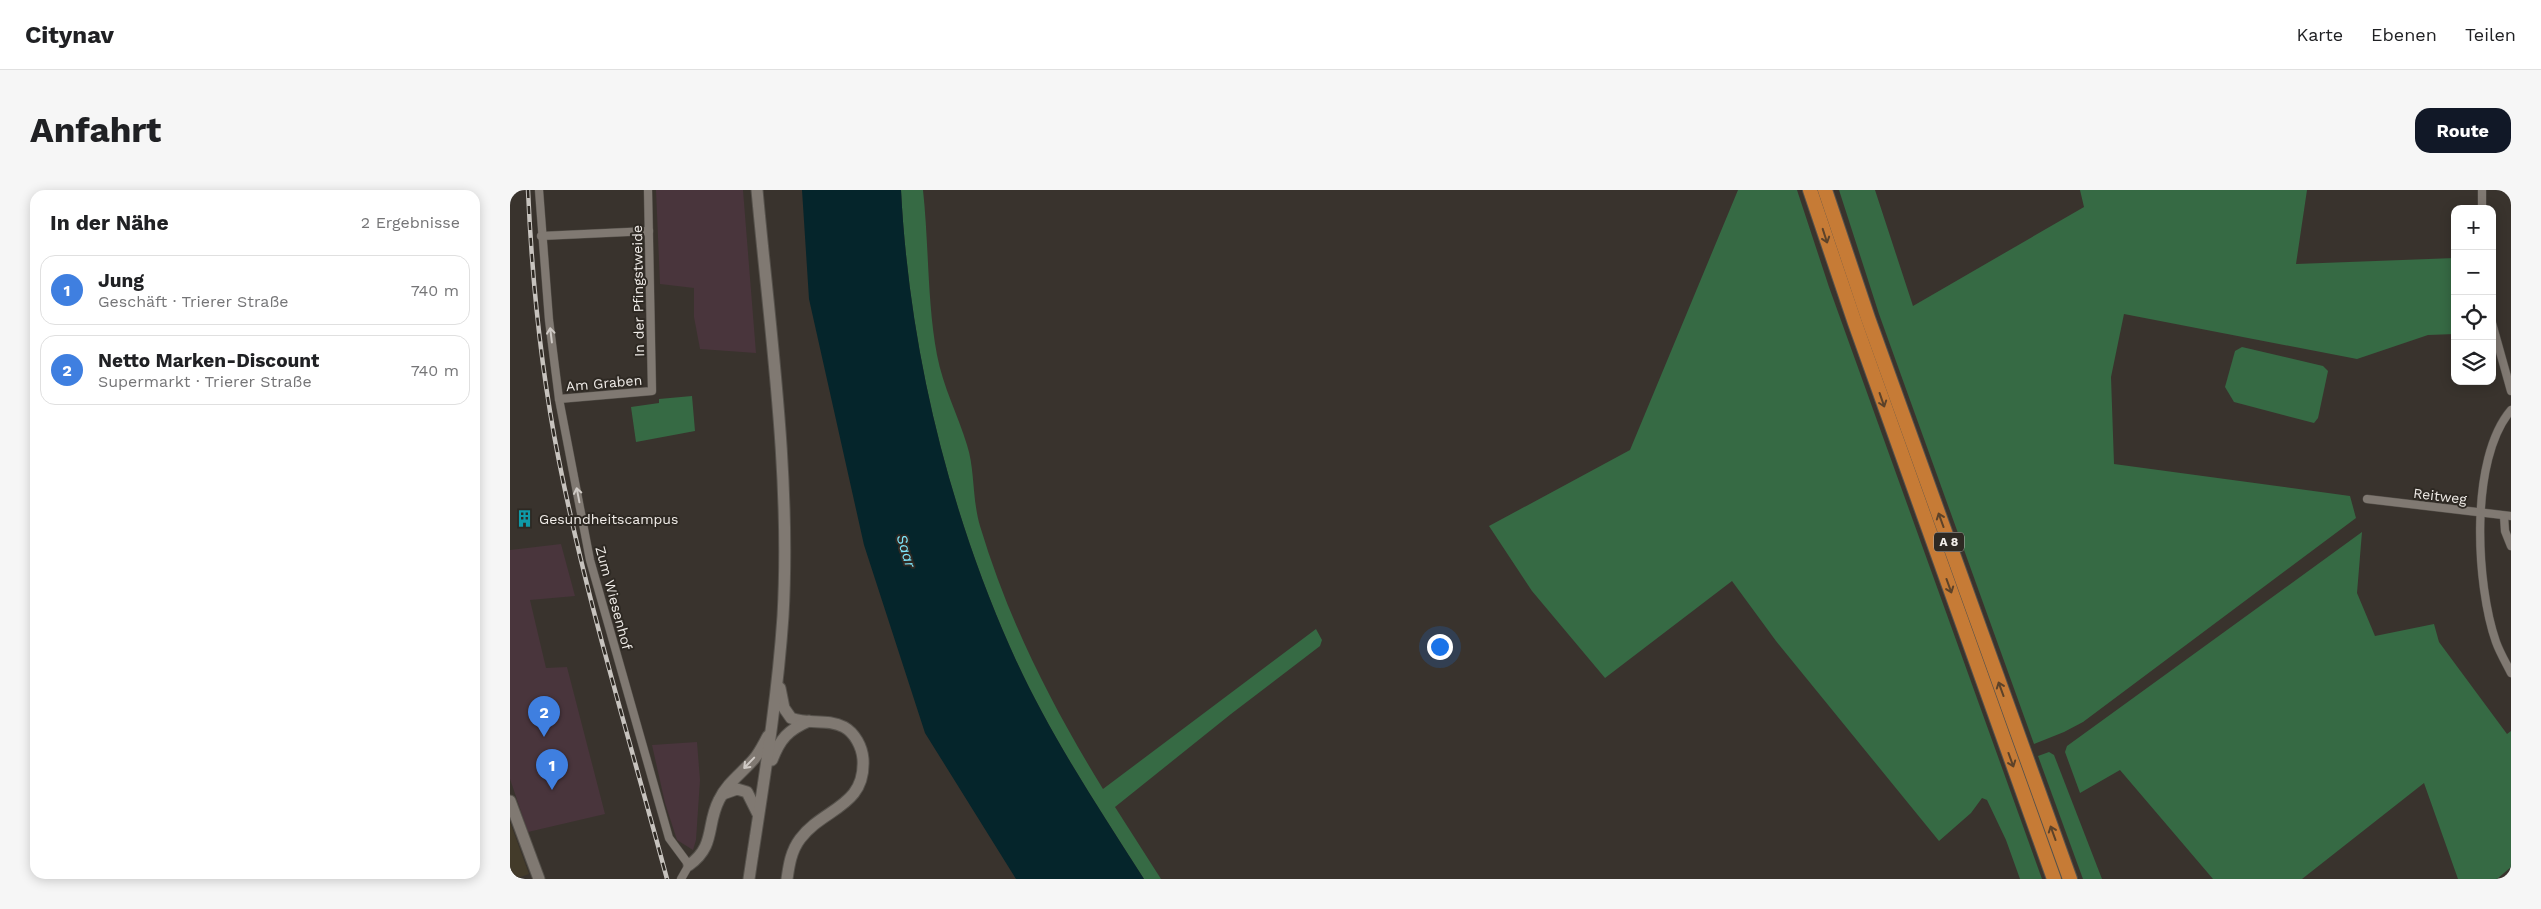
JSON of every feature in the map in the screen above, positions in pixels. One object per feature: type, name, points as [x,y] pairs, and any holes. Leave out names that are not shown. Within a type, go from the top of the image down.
[{"type":"highway","name":"A 8","points":[[1810,190],[1855,323],[2054,879]]},
{"type":"highway","name":"A 8","points":[[1825,190],[1868,318],[2070,879]]},
{"type":"main road","points":[[749,879],[772,730],[783,615],[780,452],[757,190]]},
{"type":"main road","points":[[778,679],[788,714],[796,720],[828,721],[845,727],[857,739],[862,752],[864,770],[861,783],[855,794],[800,838],[793,851],[787,879]]},
{"type":"main road","points":[[766,776],[779,743],[792,728],[810,721]]},
{"type":"main road","points":[[689,864],[698,858],[707,845],[716,807],[722,794],[731,781],[754,759],[772,730]]},
{"type":"main road","points":[[722,794],[737,789],[747,792],[754,802],[758,817]]},
{"type":"main road","points":[[510,801],[539,879]]},
{"type":"street","name":"Zum Wiesenhof","points":[[539,190],[559,399],[590,560],[669,838],[689,864]]},
{"type":"street","name":"In der Pfingstweide","points":[[648,190],[652,391]]},
{"type":"street","points":[[2482,190],[2482,205]]},
{"type":"street","points":[[542,236],[650,230]]},
{"type":"street","points":[[2496,337],[2511,391]]},
{"type":"street","name":"Am Graben","points":[[559,399],[652,391]]},
{"type":"street","points":[[2511,410],[2503,421],[2490,450],[2481,514],[2480,549],[2485,596],[2496,642],[2511,673]]},
{"type":"street","name":"Reitweg","points":[[2367,499],[2508,516]]},
{"type":"street","points":[[2508,516],[2505,532],[2511,546]]},
{"type":"street","points":[[681,879],[689,864]]},
{"type":"shaded area","points":[[656,190],[743,190],[756,353],[700,349],[694,317],[694,288],[660,284]]},
{"type":"shaded area","points":[[561,544],[575,596],[530,600],[546,668],[567,667],[605,814],[528,832],[510,779],[510,550]]},
{"type":"shaded area","points":[[697,742],[700,780],[696,840],[693,850],[677,840],[665,803],[652,745]]},
{"type":"shaded area","points":[[510,822],[529,874],[515,879],[510,879]]},
{"type":"green space","points":[[901,190],[923,190],[931,314],[937,355],[943,378],[970,454],[977,516],[991,561],[1033,662],[1066,726],[1103,789],[1316,629],[1322,640],[1320,646],[1115,807],[1161,879],[1144,879],[1072,766],[1024,677],[988,593],[950,481],[922,365],[905,249]]},
{"type":"green space","points":[[1738,190],[1797,190],[1829,287],[2042,879],[2020,879],[2006,840],[1987,800],[1982,798],[1971,813],[1939,841],[1776,641],[1732,581],[1605,678],[1532,591],[1489,526],[1630,450]]},
{"type":"green space","points":[[1839,190],[1875,190],[1913,306],[2084,207],[2080,190],[2307,190],[2296,264],[2451,258],[2451,334],[2428,335],[2357,359],[2124,314],[2111,377],[2114,464],[2350,496],[2356,518],[2083,722],[2034,744],[1879,314]]},
{"type":"green space","points":[[2242,347],[2323,366],[2328,371],[2318,418],[2314,423],[2234,402],[2225,387],[2235,351]]},
{"type":"green space","points":[[692,396],[695,431],[636,442],[631,407],[659,403],[659,399]]},
{"type":"green space","points":[[2362,532],[2357,593],[2375,636],[2434,624],[2439,642],[2507,734],[2511,731],[2511,867],[2497,879],[2458,879],[2424,783],[2302,879],[2213,879],[2120,770],[2080,793],[2065,752],[2067,746]]},
{"type":"green space","points":[[2049,752],[2054,755],[2102,879],[2083,879],[2038,756]]},
{"type":"water","name":"Saar","points":[[802,190],[901,190],[905,249],[922,365],[950,481],[968,537],[1010,647],[1039,707],[1072,766],[1144,879],[1016,879],[925,733],[864,545],[809,299]]},
{"type":"railway","points":[[528,190],[538,326],[559,461],[582,566],[667,879]]},
{"type":"place","name":"Gesundheitscampus","points":[[525,519]]},
{"type":"place","name":"Netto Marken-Discount","points":[[544,737]]},
{"type":"place","name":"Jung","points":[[552,790]]}]
